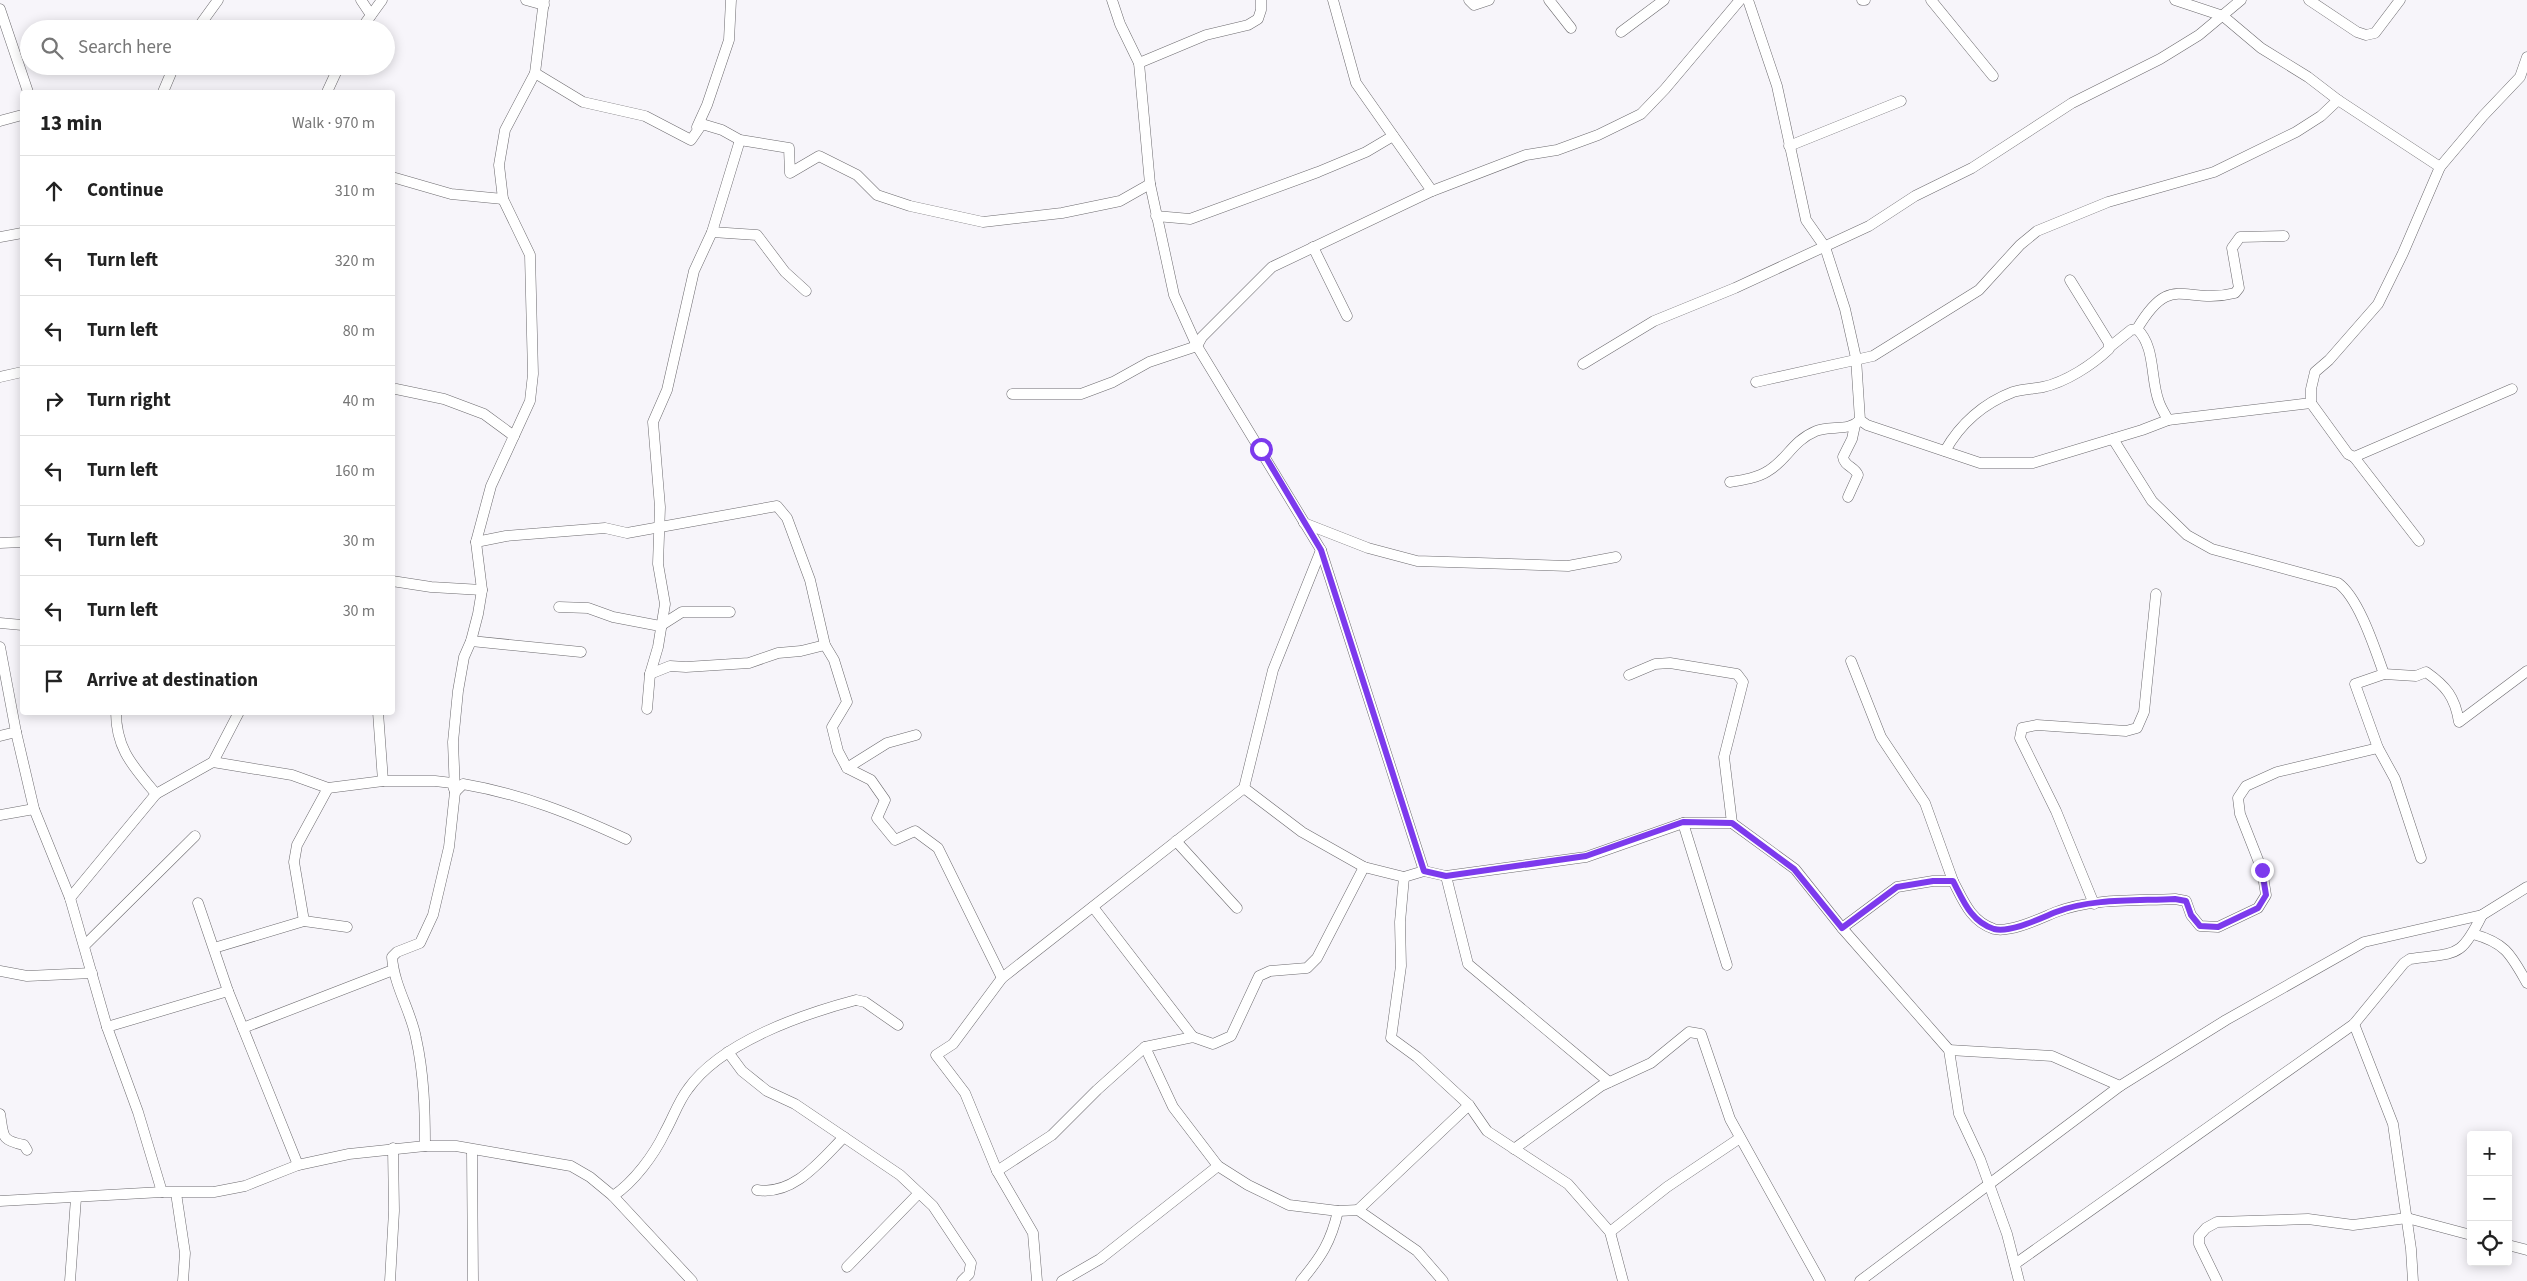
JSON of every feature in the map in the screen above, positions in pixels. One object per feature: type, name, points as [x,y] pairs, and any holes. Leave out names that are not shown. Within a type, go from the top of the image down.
[{"type":"street","points":[[204,20],[218,0]]},
{"type":"street","points":[[361,0],[372,15]]},
{"type":"street","points":[[368,20],[382,0]]},
{"type":"street","points":[[425,1146],[425,1094],[416,1037],[393,970],[392,957],[396,952],[420,943],[433,915],[449,847],[455,792],[453,742],[458,691],[464,657],[471,641],[482,590],[476,542],[491,486],[530,401],[533,374],[530,255],[503,199],[500,165],[505,130],[535,72],[544,2],[526,0]]},
{"type":"street","points":[[691,140],[707,105],[729,40],[731,0]]},
{"type":"street","points":[[1112,0],[1120,24],[1138,63],[1150,184],[1174,295],[1197,346],[1321,550],[1424,871]]},
{"type":"street","points":[[1138,63],[1206,35],[1248,25],[1258,19],[1261,10],[1261,0]]},
{"type":"street","points":[[1333,0],[1356,83],[1432,190]]},
{"type":"street","points":[[1469,0],[1474,5],[1490,0]]},
{"type":"street","points":[[1549,0],[1571,28]]},
{"type":"street","points":[[1621,32],[1664,0]]},
{"type":"street","points":[[1012,394],[1081,394],[1113,382],[1149,362],[1197,346],[1202,337],[1272,267],[1432,190],[1526,155],[1557,150],[1598,135],[1641,114],[1665,89],[1740,0]]},
{"type":"street","points":[[1748,0],[1777,86],[1806,220],[1825,247],[1845,309],[1856,358],[1858,423],[1843,457],[1846,463],[1858,475],[1848,497]]},
{"type":"street","points":[[1931,0],[1993,76]]},
{"type":"street","points":[[2175,0],[2223,16],[2261,48],[2308,77],[2338,100],[2440,167]]},
{"type":"street","points":[[1583,364],[1654,321],[1736,288],[1869,226],[1915,196],[1972,168],[2072,103],[2160,59],[2223,16],[2240,0]]},
{"type":"street","points":[[2309,0],[2357,32],[2366,35],[2375,33],[2400,0]]},
{"type":"street","points":[[1,14],[20,69]]},
{"type":"street","points":[[2419,541],[2354,457],[2348,454],[2311,403],[2311,389],[2315,372],[2329,360],[2378,304],[2403,253],[2440,167],[2482,116],[2520,78],[2527,57]]},
{"type":"street","points":[[535,72],[583,102],[645,116],[691,140]]},
{"type":"street","points":[[22,75],[27,90]]},
{"type":"street","points":[[164,90],[170,75]]},
{"type":"street","points":[[327,90],[334,75]]},
{"type":"street","points":[[1756,382],[1856,358],[1873,356],[1978,290],[2020,245],[2037,231],[2108,202],[2214,172],[2296,132],[2320,116],[2338,100]]},
{"type":"street","points":[[1789,146],[1901,101]]},
{"type":"street","points":[[0,121],[20,119]]},
{"type":"street","points":[[691,140],[702,124],[722,130],[740,140],[789,148],[790,173],[820,156],[857,175],[877,195],[910,206],[984,222],[1062,213],[1120,201],[1150,184]]},
{"type":"street","points":[[1156,216],[1190,219],[1318,172],[1366,152],[1393,136]]},
{"type":"street","points":[[647,710],[650,674],[658,646],[665,604],[658,564],[660,506],[653,422],[667,390],[694,271],[712,232],[740,140]]},
{"type":"street","points":[[395,178],[451,194],[503,199]]},
{"type":"street","points":[[712,232],[757,235],[785,272],[806,291]]},
{"type":"street","points":[[0,237],[20,234]]},
{"type":"street","points":[[1944,450],[1956,431],[1993,402],[2013,392],[2059,382],[2100,357],[2131,330],[2137,329],[2150,308],[2163,297],[2173,293],[2204,297],[2235,293],[2239,288],[2232,248],[2240,236],[2284,236]]},
{"type":"street","points":[[1313,247],[1347,316]]},
{"type":"street","points":[[2070,280],[2111,346]]},
{"type":"street","points":[[2137,329],[2142,334],[2149,352],[2159,402],[2168,420]]},
{"type":"street","points":[[0,377],[20,372]]},
{"type":"street","points":[[396,388],[444,399],[484,414],[514,436]]},
{"type":"street","points":[[2354,457],[2512,388]]},
{"type":"street","points":[[1730,482],[1752,478],[1768,472],[1798,440],[1816,431],[1858,423],[1980,463],[2033,463],[2168,420],[2311,403]]},
{"type":"street","points":[[2113,439],[2152,501],[2187,535],[2212,549],[2338,583],[2345,588],[2371,635],[2384,674]]},
{"type":"street","points":[[476,542],[506,536],[605,528],[627,533],[777,506],[786,518],[810,580],[825,645],[834,660],[847,702],[832,727],[838,751],[847,768],[871,780],[886,800],[877,818],[895,840],[915,831],[938,848],[1002,978]]},
{"type":"street","points":[[1304,523],[1368,548],[1417,561],[1568,566],[1616,557]]},
{"type":"street","points":[[0,543],[20,542]]},
{"type":"street","points":[[1037,1281],[1032,1232],[997,1171],[965,1093],[936,1055],[953,1044],[1002,978],[1244,788],[1274,670],[1321,550]]},
{"type":"street","points":[[395,581],[482,590]]},
{"type":"street","points":[[2094,904],[2056,811],[2020,738],[2022,728],[2037,725],[2126,731],[2137,728],[2144,712],[2156,594]]},
{"type":"street","points":[[559,607],[588,608],[613,617],[660,626],[682,612],[730,612]]},
{"type":"street","points":[[0,623],[20,625]]},
{"type":"street","points":[[471,641],[581,652]]},
{"type":"street","points":[[650,674],[670,666],[686,667],[749,663],[778,653],[825,645]]},
{"type":"street","points":[[0,647],[4,686],[34,809],[70,898],[85,945],[106,1027],[138,1112],[162,1192]]},
{"type":"street","points":[[1851,661],[1881,737],[1925,803],[1953,881],[1971,915],[1995,929],[2024,926],[2059,911],[2094,904],[2175,899],[2186,901],[2191,915],[2200,926],[2218,927],[2258,908],[2266,895],[2262,870],[2240,814],[2238,798],[2246,786],[2277,772],[2378,748]]},
{"type":"street","points":[[1630,675],[1654,664],[1670,663],[1737,674],[1743,682],[1724,757],[1732,823]]},
{"type":"street","points":[[2420,858],[2395,780],[2378,748],[2354,684],[2384,674],[2416,676],[2426,672],[2443,684],[2457,706],[2459,722],[2527,671]]},
{"type":"street","points":[[116,715],[116,730],[123,752],[156,794]]},
{"type":"street","points":[[70,898],[156,794],[213,762],[238,715]]},
{"type":"street","points":[[378,715],[383,781]]},
{"type":"street","points":[[0,736],[16,732]]},
{"type":"street","points":[[847,768],[887,744],[916,735]]},
{"type":"street","points":[[213,762],[292,775],[328,788],[383,781],[435,781],[452,783],[455,792]]},
{"type":"street","points":[[455,792],[463,784],[496,790],[574,814],[626,839]]},
{"type":"street","points":[[304,921],[294,862],[297,845],[328,788]]},
{"type":"street","points":[[1244,788],[1302,832],[1364,867],[1404,877],[1424,871],[1446,876],[1586,856],[1683,822],[1732,823],[1794,869],[1842,928],[1950,1050],[1959,1114],[1980,1159],[2007,1234],[2019,1281]]},
{"type":"street","points":[[0,815],[34,809]]},
{"type":"street","points":[[1683,822],[1727,966]]},
{"type":"street","points":[[85,945],[195,836]]},
{"type":"street","points":[[1176,841],[1237,908]]},
{"type":"street","points":[[997,1171],[1052,1135],[1096,1090],[1145,1048],[1193,1037],[1213,1044],[1231,1036],[1259,976],[1270,971],[1307,968],[1317,958],[1364,867]]},
{"type":"street","points":[[1446,876],[1468,964],[1609,1082]]},
{"type":"street","points":[[1404,877],[1400,922],[1401,966],[1392,1038],[1417,1057],[1469,1105],[1487,1131],[1568,1184],[1610,1232],[1623,1281]]},
{"type":"street","points":[[1842,928],[1897,887],[1933,881],[1953,881]]},
{"type":"street","points":[[1860,1281],[2120,1086],[2226,1020],[2364,942],[2482,915],[2527,887]]},
{"type":"street","points":[[198,903],[228,991],[298,1165]]},
{"type":"street","points":[[1093,908],[1193,1037]]},
{"type":"street","points":[[2015,1264],[2354,1024],[2404,963],[2410,959],[2458,952],[2473,934],[2482,915]]},
{"type":"street","points":[[214,948],[304,921],[347,927]]},
{"type":"street","points":[[2473,934],[2492,939],[2504,948],[2527,983]]},
{"type":"street","points":[[243,1028],[393,970]]},
{"type":"street","points":[[0,971],[27,976],[92,973]]},
{"type":"street","points":[[106,1027],[228,991]]},
{"type":"street","points":[[613,1196],[653,1154],[688,1089],[705,1068],[728,1052],[793,1020],[856,1000],[865,1002],[898,1026]]},
{"type":"street","points":[[2354,1024],[2393,1124],[2407,1218],[2413,1281]]},
{"type":"street","points":[[1514,1149],[1601,1086],[1651,1063],[1689,1032],[1701,1034],[1730,1119],[1820,1281]]},
{"type":"street","points":[[1145,1048],[1172,1108],[1218,1166],[1248,1185],[1289,1205],[1338,1211],[1358,1210],[1417,1251],[1444,1281]]},
{"type":"street","points":[[1950,1050],[2052,1056],[2120,1086]]},
{"type":"street","points":[[728,1052],[742,1071],[767,1090],[795,1104],[900,1175],[933,1206],[971,1263],[969,1274],[962,1281]]},
{"type":"street","points":[[1358,1210],[1469,1105]]},
{"type":"street","points":[[0,1114],[4,1138],[7,1141],[24,1145],[27,1150]]},
{"type":"street","points":[[757,1190],[768,1191],[800,1180],[844,1137]]},
{"type":"street","points":[[1610,1232],[1667,1188],[1740,1138]]},
{"type":"street","points":[[0,1200],[76,1198],[162,1192],[214,1192],[245,1186],[298,1165],[349,1154],[393,1148],[456,1146],[570,1166],[590,1177],[613,1196],[692,1281]]},
{"type":"street","points":[[390,1281],[394,1212],[393,1148]]},
{"type":"street","points":[[472,1150],[473,1281]]},
{"type":"street","points":[[1062,1281],[1100,1259],[1218,1166]]},
{"type":"street","points":[[176,1193],[185,1253],[183,1281]]},
{"type":"street","points":[[847,1267],[919,1193]]},
{"type":"street","points":[[70,1281],[76,1198]]},
{"type":"street","points":[[1301,1281],[1323,1254],[1333,1233],[1338,1211]]},
{"type":"street","points":[[2217,1281],[2200,1244],[2199,1236],[2206,1228],[2218,1222],[2308,1218],[2353,1226],[2407,1218],[2467,1234]]},
{"type":"street","points":[[2512,1246],[2527,1250]]},
{"type":"route","points":[[1261,449],[1321,550],[1424,871],[1446,876],[1586,856],[1683,822],[1732,823],[1794,869],[1842,928],[1897,887],[1933,881],[1953,881],[1971,915],[1995,929],[2024,926],[2059,911],[2094,904],[2175,899],[2186,901],[2191,915],[2200,926],[2218,927],[2258,908],[2266,895],[2262,870]]}]
